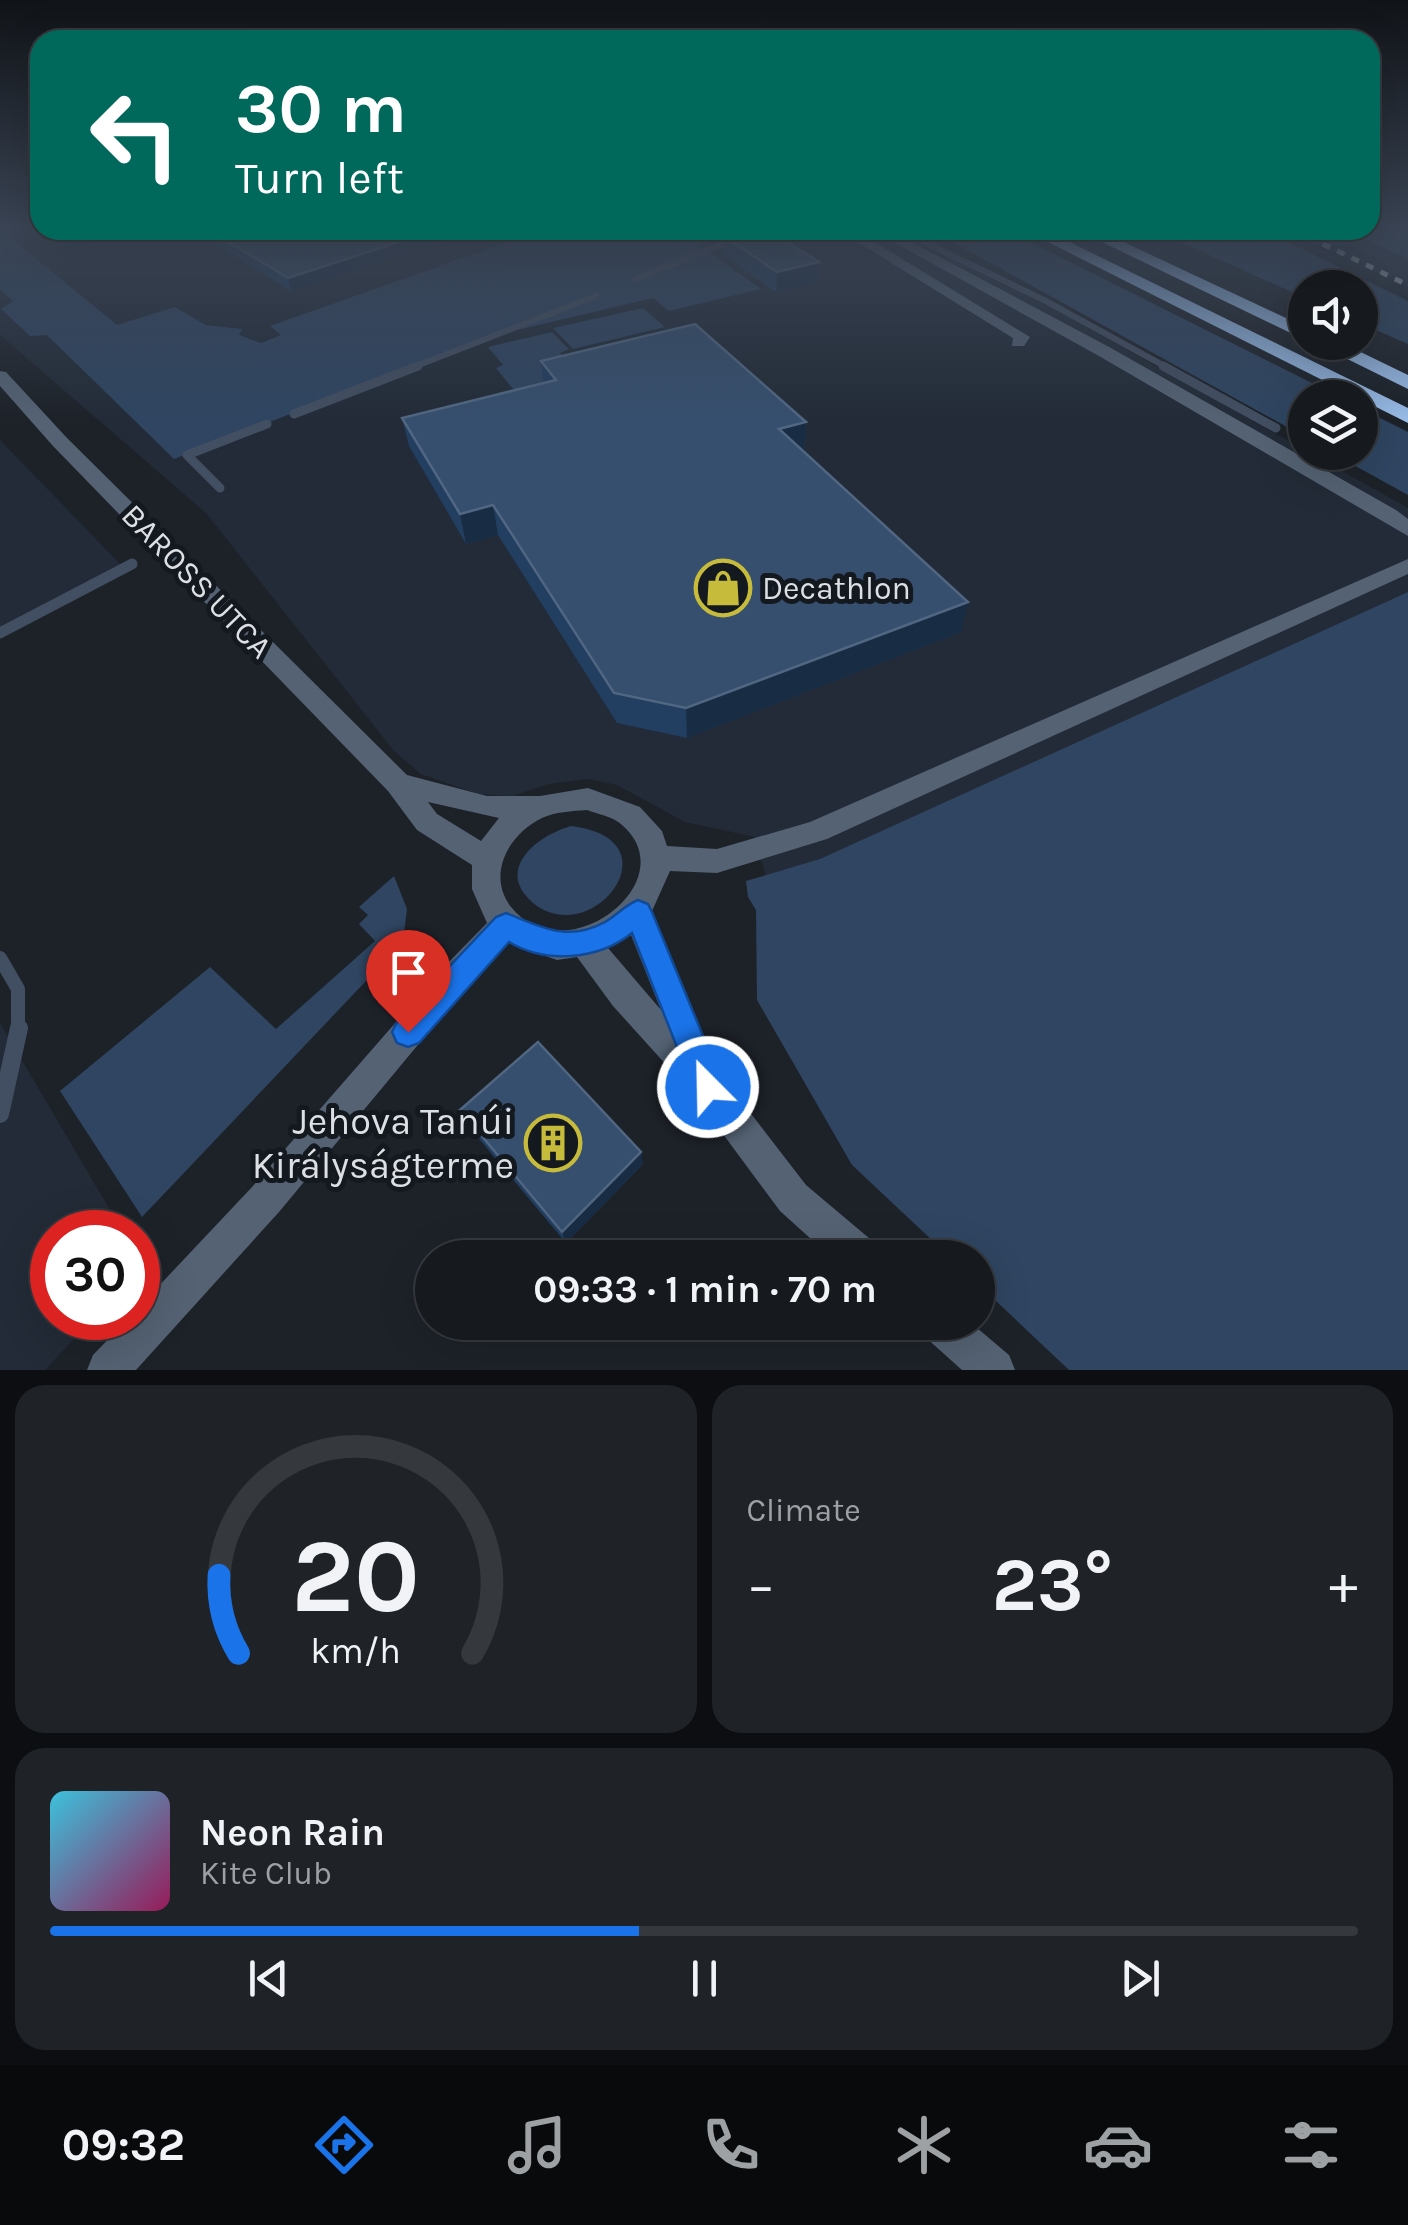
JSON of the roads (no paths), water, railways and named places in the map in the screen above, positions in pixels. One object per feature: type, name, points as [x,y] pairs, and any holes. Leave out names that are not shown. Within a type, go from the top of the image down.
[{"type":"highway","points":[[1159,293],[1408,416]]},
{"type":"highway","points":[[1218,293],[1288,326]]},
{"type":"highway","points":[[1360,360],[1408,383]]},
{"type":"street","points":[[949,293],[1022,337],[1018,343]]},
{"type":"street","points":[[996,293],[1389,514],[1408,530]]},
{"type":"street","name":"BAROSS UTCA","points":[[0,376],[374,762],[398,782],[427,822],[486,859]]},
{"type":"street","points":[[0,414],[27,405]]},
{"type":"street","points":[[658,858],[718,861],[816,830],[1408,566]]},
{"type":"street","name":"BAROSS UTCA","points":[[398,782],[487,808],[554,802]]},
{"type":"street","points":[[588,799],[627,812],[642,824],[658,858],[650,895],[638,912],[614,931],[585,942],[556,944],[528,938],[506,926],[486,895],[486,859],[501,834],[524,814],[554,802],[588,799]]},
{"type":"street","points":[[638,912],[708,1087]]},
{"type":"street","points":[[108,1370],[266,1199],[455,977],[506,926]]},
{"type":"street","points":[[585,942],[625,994],[708,1087],[793,1198],[841,1240]]},
{"type":"street","points":[[959,1340],[994,1370]]},
{"type":"waterway","points":[[1029,293],[1168,368]]},
{"type":"waterway","points":[[411,368],[596,296]]},
{"type":"waterway","points":[[294,414],[418,366]]},
{"type":"waterway","points":[[1163,366],[1276,428]]},
{"type":"waterway","points":[[220,488],[187,455],[267,424]]},
{"type":"waterway","points":[[0,633],[132,564]]},
{"type":"waterway","points":[[0,958],[18,989],[18,1030]]},
{"type":"waterway","points":[[0,1114],[19,1028]]},
{"type":"place","name":"Decathlon","points":[[723,588]]},
{"type":"place","name":"Jehova Tanúi Királyságterme","points":[[553,1143]]}]
